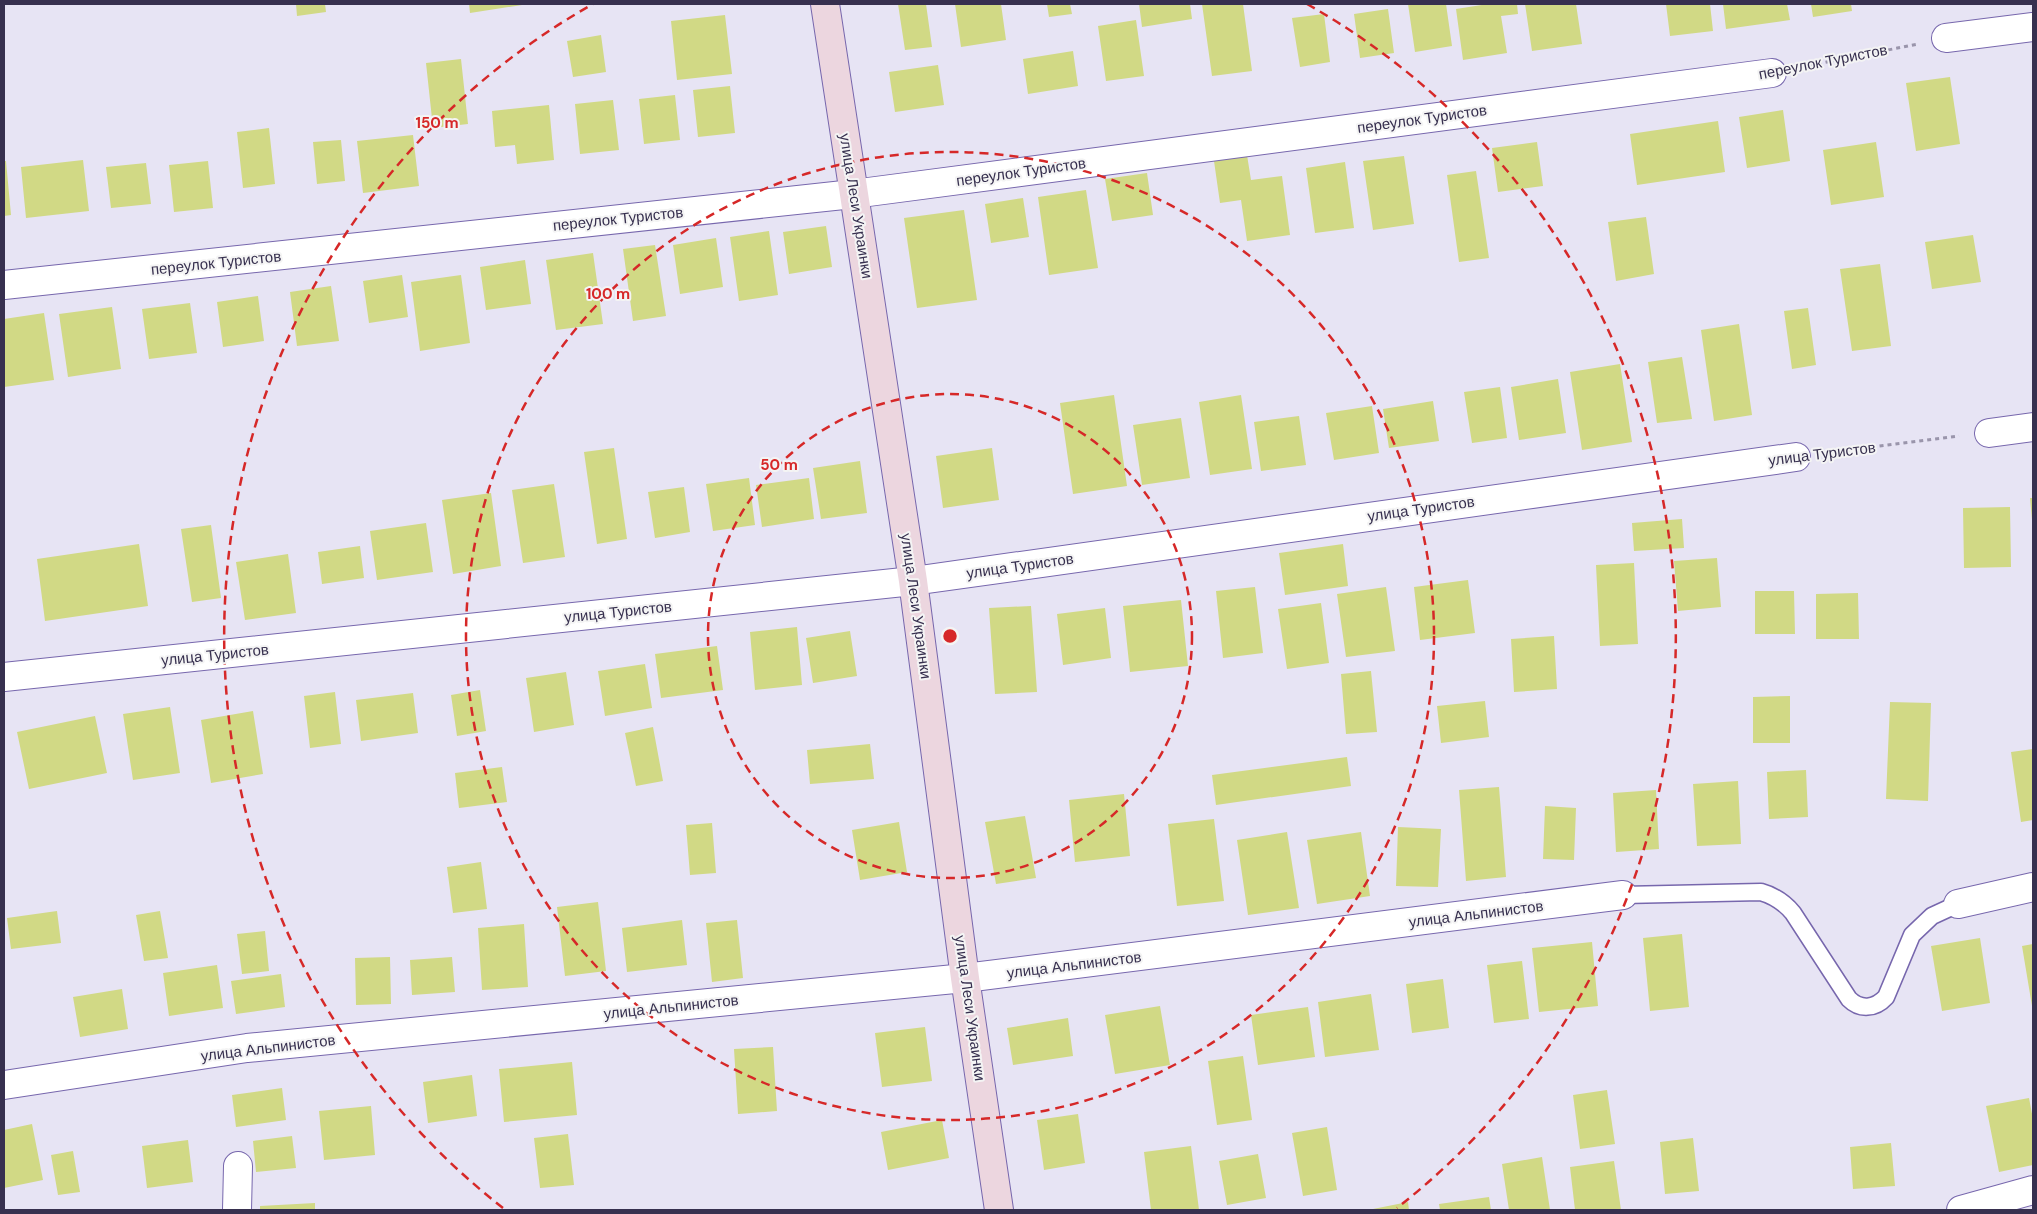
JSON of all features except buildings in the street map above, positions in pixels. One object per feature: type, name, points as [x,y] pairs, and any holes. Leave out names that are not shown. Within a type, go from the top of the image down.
[{"type":"main road","name":"улица Леси Украинки","points":[[825,4],[914,581],[966,978],[999,1210]]},
{"type":"street","points":[[1946,38],[2033,27]]},
{"type":"street","name":"переулок Туристов","points":[[4,285],[853,194],[1772,73]]},
{"type":"street","points":[[1989,433],[2033,427]]},
{"type":"street","name":"улица Туристов","points":[[4,677],[914,581],[1796,457]]},
{"type":"street","name":"улица Альпинистов","points":[[1958,904],[2033,887]]},
{"type":"street","name":"улица Альпинистов","points":[[4,1084],[247,1048],[966,978],[1622,895]]},
{"type":"street","points":[[237,1210],[238,1166]]},
{"type":"street","points":[[1961,1210],[2033,1190]]},
{"type":"lane","name":"улица Альпинистов","points":[[1622,895],[1762,892],[1774,896],[1785,903],[1793,913],[1849,999],[1854,1004],[1868,1008],[1881,1003],[1886,998],[1912,935],[1932,916],[1958,904]]},
{"type":"path","name":"переулок Туристов","points":[[1772,73],[1946,38]]},
{"type":"path","name":"улица Туристов","points":[[1796,457],[1989,433]]}]
